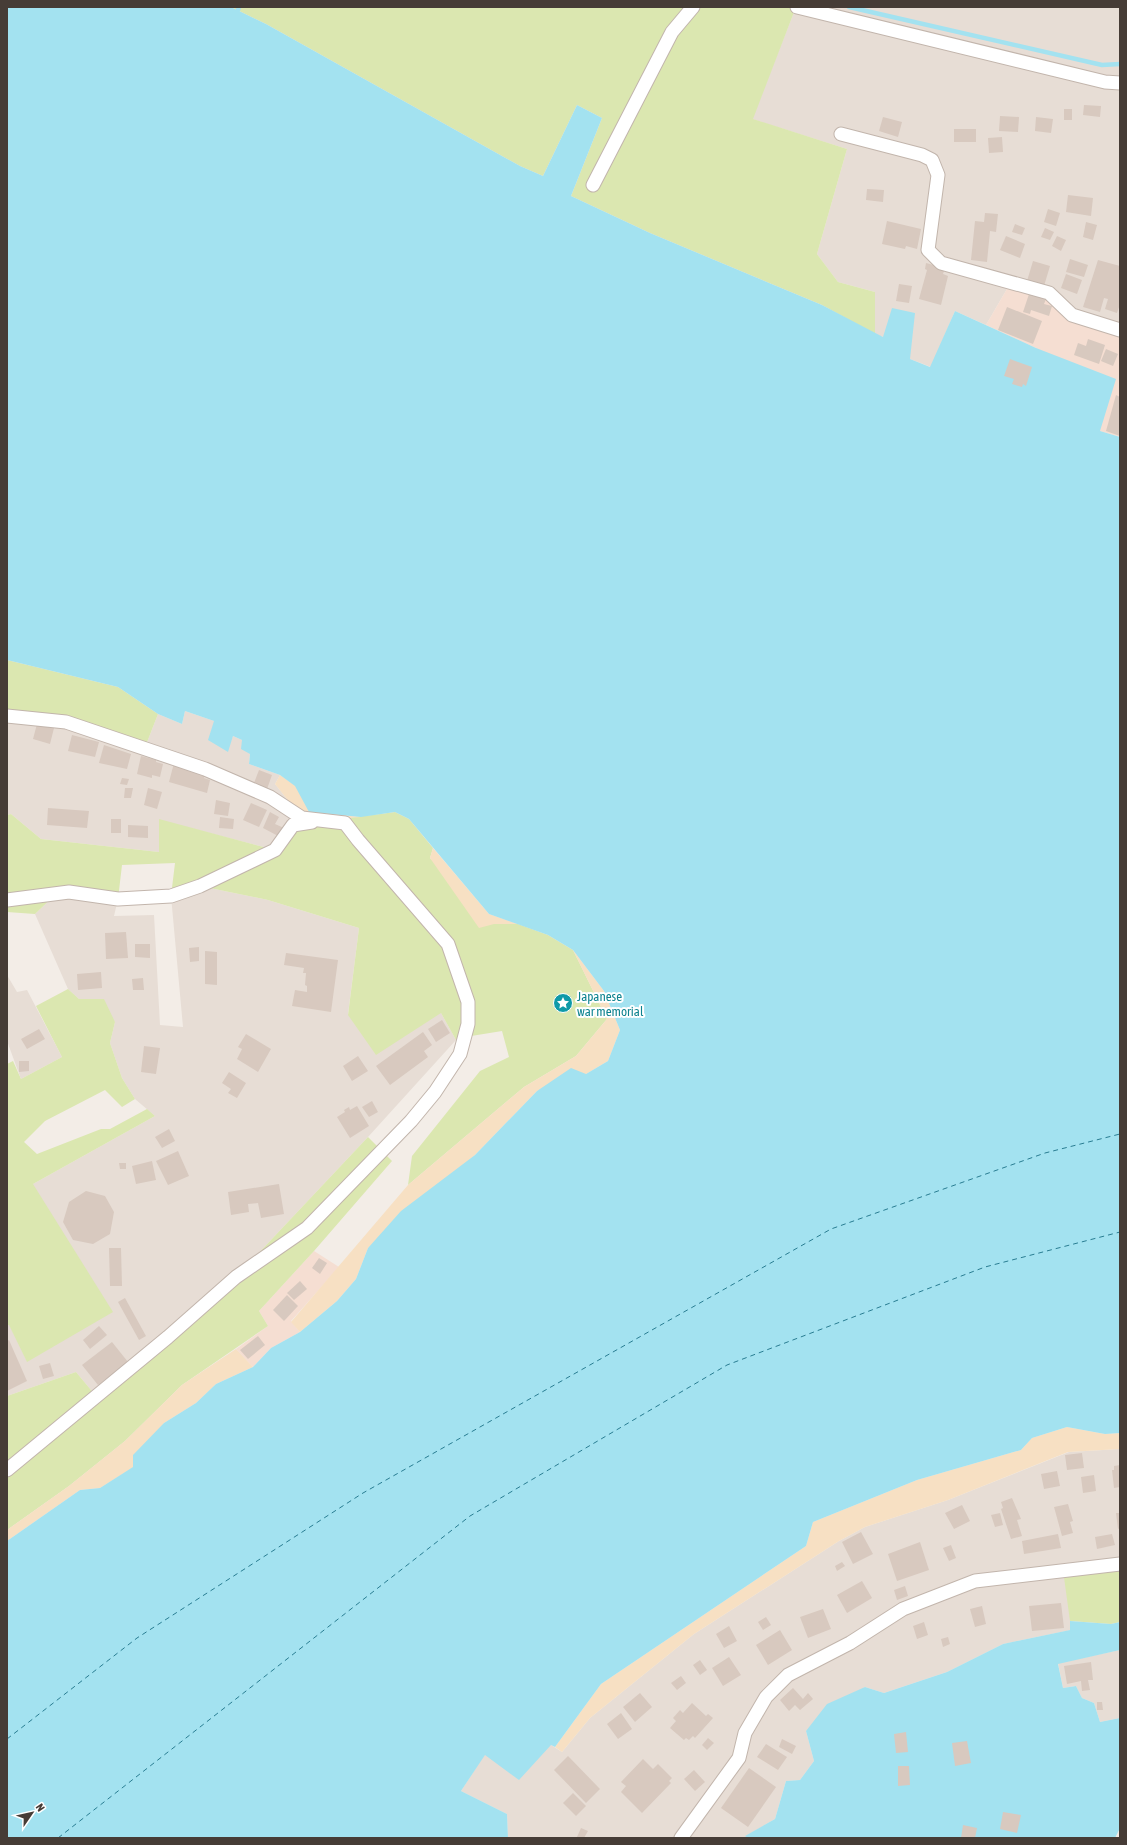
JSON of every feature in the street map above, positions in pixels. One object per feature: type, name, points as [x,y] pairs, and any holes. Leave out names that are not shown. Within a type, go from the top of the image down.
[{"type":"street","points":[[593,185],[672,32],[693,7]]},
{"type":"street","points":[[797,7],[1105,82],[1120,82]]},
{"type":"street","points":[[841,134],[922,155],[932,160],[938,175],[928,250],[941,263],[1049,293],[1072,315],[1120,330]]},
{"type":"street","points":[[7,716],[66,722],[205,769],[270,797],[302,818],[345,823],[448,944],[468,1002],[468,1024],[460,1054],[435,1092],[411,1121],[307,1228],[236,1277],[168,1337],[7,1470]]},
{"type":"street","points":[[7,900],[69,892],[118,899],[171,896],[200,886],[275,850],[293,825],[324,820]]},
{"type":"street","points":[[681,1838],[739,1758],[745,1733],[766,1697],[788,1675],[850,1643],[903,1609],[974,1581],[1120,1564]]},
{"type":"shaded area","points":[[796,7],[1120,7],[1120,330],[1011,282],[986,325],[955,311],[931,367],[910,359],[883,337],[875,334],[875,292],[838,282],[817,254],[847,149],[752,119]]},
{"type":"shaded area","points":[[1011,282],[1049,293],[1072,315],[1120,330],[1120,437],[1100,431],[1036,348],[986,325]]},
{"type":"shaded area","points":[[185,711],[214,721],[227,751],[233,736],[242,740],[250,754],[249,764],[280,775],[275,784],[302,818],[275,850],[159,820],[159,852],[41,839],[11,814],[7,815],[7,716],[66,722],[144,750],[158,714],[182,724]]},
{"type":"shaded area","points":[[200,886],[268,900],[359,928],[348,1014],[441,1013],[456,1040],[368,1137],[236,1277],[96,1396],[76,1372],[7,1396],[7,1325],[9,1324],[27,1361],[33,1184],[155,1116],[135,1099],[122,1078],[110,1043],[115,1022],[79,999],[68,989],[35,914],[57,893],[118,899],[114,916],[154,915],[160,1025],[183,1027],[171,896]]},
{"type":"shaded area","points":[[7,975],[17,992],[27,990],[62,1057],[21,1079],[7,1041]]},
{"type":"shaded area","points":[[314,1251],[339,1267],[291,1321],[300,1332],[271,1348],[253,1367],[236,1349],[268,1326],[259,1311]]},
{"type":"shaded area","points":[[1120,1449],[1120,1564],[1070,1621],[1071,1630],[1003,1644],[947,1672],[884,1693],[865,1687],[806,1731],[814,1761],[800,1780],[786,1781],[775,1819],[746,1836],[748,1838],[508,1838],[507,1814],[461,1791],[485,1754],[551,1745],[562,1752],[590,1718],[694,1634],[839,1541],[865,1527],[948,1500],[1069,1452]]},
{"type":"shaded area","points":[[1120,1650],[1120,1718],[1100,1722],[1094,1703],[1082,1698],[1076,1686],[1063,1688],[1058,1663]]},
{"type":"green space","points":[[231,7],[796,7],[753,119],[847,149],[817,254],[838,282],[875,292],[875,334],[822,305],[650,233],[571,196],[602,118],[577,105],[543,176],[520,166],[266,24]]},
{"type":"green space","points":[[7,660],[118,687],[158,714],[144,750],[66,722],[7,716]]},
{"type":"green space","points":[[395,812],[409,819],[433,848],[430,858],[494,924],[518,924],[548,935],[573,950],[607,1019],[576,1056],[524,1087],[408,1185],[412,1156],[480,1071],[509,1057],[502,1031],[465,1037],[456,1040],[441,1013],[376,1055],[348,1015],[359,928],[268,900],[200,886],[171,896],[175,863],[122,865],[118,899],[57,893],[35,914],[7,912],[7,815],[11,814],[41,839],[159,852],[159,819],[275,850],[293,825]]},
{"type":"green space","points":[[68,989],[79,999],[104,999],[115,1022],[110,1043],[122,1078],[135,1099],[122,1107],[105,1090],[45,1121],[24,1142],[37,1154],[101,1129],[110,1129],[147,1109],[155,1116],[33,1184],[113,1312],[27,1362],[9,1325],[7,1325],[7,1064],[13,1061],[21,1079],[62,1057],[36,1006]]},
{"type":"green space","points":[[368,1137],[392,1161],[314,1251],[259,1311],[268,1326],[182,1385],[125,1441],[69,1486],[7,1530],[7,1396],[76,1372],[96,1396],[236,1277]]},
{"type":"green space","points":[[1120,1564],[1120,1622],[1111,1624],[1070,1621],[1063,1570]]},
{"type":"sand","points":[[280,775],[296,786],[310,812],[361,817],[324,820],[302,818],[275,784]]},
{"type":"sand","points":[[433,848],[489,914],[518,924],[494,924],[479,928],[430,858]]},
{"type":"sand","points":[[573,950],[604,991],[620,1030],[608,1061],[586,1074],[537,1091],[475,1155],[368,1248],[356,1279],[337,1301],[300,1332],[291,1322],[408,1185],[524,1087],[576,1056],[607,1019]]},
{"type":"sand","points":[[236,1349],[253,1367],[216,1384],[196,1403],[164,1423],[134,1467],[100,1488],[80,1490],[7,1541],[7,1530],[69,1486],[125,1441],[182,1385]]},
{"type":"sand","points":[[1067,1427],[1105,1434],[1120,1433],[1120,1449],[1068,1452],[948,1500],[865,1527],[839,1541],[694,1634],[590,1718],[562,1752],[555,1747],[601,1684],[806,1546],[813,1522],[917,1480],[1021,1450],[1032,1438]]},
{"type":"water","points":[[7,7],[231,7],[266,24],[520,166],[543,176],[577,105],[602,118],[571,196],[650,233],[822,305],[883,337],[892,308],[915,313],[910,359],[930,367],[955,311],[1036,348],[1116,379],[1100,431],[1120,437],[1120,1433],[1105,1434],[1067,1427],[1032,1438],[1021,1450],[917,1480],[813,1522],[806,1546],[601,1684],[555,1747],[551,1745],[519,1780],[485,1755],[461,1791],[507,1814],[508,1838],[7,1838],[7,1541],[80,1490],[100,1488],[133,1467],[133,1455],[164,1423],[196,1403],[216,1384],[253,1367],[271,1348],[300,1332],[337,1301],[356,1279],[368,1248],[401,1211],[475,1155],[537,1091],[571,1068],[586,1074],[608,1061],[620,1030],[604,991],[573,950],[548,935],[489,914],[409,819],[395,812],[361,817],[309,812],[295,786],[280,775],[249,764],[250,754],[241,749],[242,740],[233,736],[228,752],[208,740],[214,721],[185,711],[182,724],[158,714],[118,687],[7,660]]},
{"type":"water","points":[[1070,1621],[1111,1624],[1120,1622],[1120,1650],[1058,1664],[1063,1688],[1076,1686],[1082,1698],[1094,1703],[1100,1722],[1120,1718],[1120,1828],[1115,1838],[748,1838],[745,1836],[775,1819],[786,1781],[800,1780],[814,1761],[806,1731],[827,1704],[865,1687],[884,1693],[947,1672],[1003,1644],[1070,1630]]},
{"type":"building","points":[[1084,105],[1101,106],[1100,117],[1083,115]]},
{"type":"building","points":[[1064,109],[1072,109],[1072,120],[1064,120]]},
{"type":"building","points":[[1000,116],[1019,117],[1018,132],[999,131]]},
{"type":"building","points":[[883,117],[902,122],[898,137],[879,131]]},
{"type":"building","points":[[1036,117],[1053,119],[1051,133],[1035,131]]},
{"type":"building","points":[[954,129],[976,129],[976,142],[954,142]]},
{"type":"building","points":[[1002,137],[1003,152],[989,153],[988,138]]},
{"type":"building","points":[[867,189],[884,190],[883,202],[866,200]]},
{"type":"building","points":[[1068,195],[1093,198],[1091,216],[1066,212]]},
{"type":"building","points":[[1048,209],[1060,213],[1056,226],[1044,222]]},
{"type":"building","points":[[985,213],[998,214],[996,232],[990,231],[987,262],[971,260],[975,221],[984,222]]},
{"type":"building","points":[[887,221],[921,229],[917,249],[906,246],[905,249],[882,244]]},
{"type":"building","points":[[1086,222],[1097,225],[1093,240],[1083,237]]},
{"type":"building","points":[[1015,224],[1025,228],[1022,235],[1012,232]]},
{"type":"building","points":[[1045,228],[1054,232],[1050,240],[1041,237]]},
{"type":"building","points":[[1006,236],[1025,244],[1020,258],[1000,250]]},
{"type":"building","points":[[1057,236],[1066,240],[1061,251],[1052,246]]},
{"type":"building","points":[[1070,259],[1088,265],[1084,277],[1066,272]]},
{"type":"building","points":[[1098,260],[1120,266],[1120,304],[1117,313],[1105,309],[1108,299],[1104,298],[1100,312],[1083,307]]},
{"type":"building","points":[[1033,261],[1050,266],[1044,286],[1027,281]]},
{"type":"building","points":[[926,263],[945,268],[943,274],[948,276],[941,305],[919,299],[927,270],[925,269]]},
{"type":"building","points":[[1066,274],[1082,280],[1077,294],[1061,288]]},
{"type":"building","points":[[899,284],[912,286],[909,303],[896,301]]},
{"type":"building","points":[[1029,294],[1046,299],[1044,304],[1052,306],[1049,316],[1031,310],[1030,314],[1023,312]]},
{"type":"building","points":[[1007,307],[1042,321],[1033,344],[998,330]]},
{"type":"building","points":[[1088,339],[1105,345],[1099,364],[1074,355],[1078,343],[1086,346]]},
{"type":"building","points":[[1106,349],[1118,354],[1113,366],[1101,361]]},
{"type":"building","points":[[1010,359],[1032,367],[1026,386],[1023,384],[1022,387],[1012,384],[1014,379],[1004,376]]},
{"type":"building","points":[[1116,395],[1120,397],[1120,436],[1106,431]]},
{"type":"building","points":[[37,724],[54,728],[50,744],[33,739]]},
{"type":"building","points":[[72,735],[99,742],[95,757],[68,751]]},
{"type":"building","points":[[104,745],[131,754],[127,769],[99,763]]},
{"type":"building","points":[[141,756],[156,760],[156,762],[163,764],[160,777],[152,775],[152,778],[137,774]]},
{"type":"building","points":[[174,763],[205,772],[204,778],[210,780],[207,793],[169,782]]},
{"type":"building","points":[[259,770],[272,775],[267,789],[254,783]]},
{"type":"building","points":[[122,778],[129,779],[127,785],[120,784]]},
{"type":"building","points":[[125,788],[133,788],[131,798],[124,798]]},
{"type":"building","points":[[148,788],[162,792],[157,809],[144,805]]},
{"type":"building","points":[[216,800],[230,803],[228,816],[214,814]]},
{"type":"building","points":[[251,803],[267,810],[259,827],[243,820]]},
{"type":"building","points":[[48,808],[89,811],[87,828],[47,825]]},
{"type":"building","points":[[270,812],[279,817],[275,824],[284,828],[280,837],[263,828]]},
{"type":"building","points":[[220,817],[234,819],[233,829],[219,828]]},
{"type":"building","points":[[111,819],[121,819],[121,833],[111,833]]},
{"type":"building","points":[[128,825],[148,826],[148,838],[128,837]]},
{"type":"building","points":[[126,932],[128,958],[106,959],[105,933]]},
{"type":"building","points":[[135,944],[150,944],[150,958],[135,957]]},
{"type":"building","points":[[199,947],[199,961],[190,962],[189,948]]},
{"type":"building","points":[[205,951],[217,952],[217,985],[205,984]]},
{"type":"building","points":[[286,953],[338,960],[331,1012],[292,1006],[295,990],[307,992],[307,986],[305,985],[306,973],[303,973],[304,968],[284,965]]},
{"type":"building","points":[[101,972],[102,988],[78,990],[77,974]]},
{"type":"building","points":[[143,978],[144,990],[133,990],[132,979]]},
{"type":"building","points":[[442,1020],[450,1033],[436,1042],[428,1029]]},
{"type":"building","points":[[39,1029],[45,1039],[27,1049],[21,1039]]},
{"type":"building","points":[[423,1032],[432,1045],[424,1051],[428,1057],[390,1085],[376,1066]]},
{"type":"building","points":[[246,1034],[271,1049],[258,1072],[237,1059],[242,1049],[238,1047]]},
{"type":"building","points":[[144,1046],[160,1048],[156,1074],[141,1072]]},
{"type":"building","points":[[358,1056],[368,1071],[352,1081],[343,1066]]},
{"type":"building","points":[[19,1061],[29,1061],[29,1071],[19,1072]]},
{"type":"building","points":[[229,1072],[246,1083],[237,1098],[228,1093],[231,1089],[222,1083]]},
{"type":"building","points":[[372,1101],[378,1112],[369,1117],[362,1107]]},
{"type":"building","points":[[357,1106],[369,1126],[350,1138],[337,1117],[345,1112],[344,1110],[349,1107],[350,1110]]},
{"type":"building","points":[[169,1129],[175,1141],[162,1148],[155,1137]]},
{"type":"building","points":[[178,1151],[189,1176],[168,1185],[156,1161]]},
{"type":"building","points":[[152,1161],[156,1180],[136,1184],[132,1166]]},
{"type":"building","points":[[119,1163],[126,1163],[126,1169],[120,1169]]},
{"type":"building","points":[[279,1184],[284,1214],[261,1218],[258,1203],[248,1204],[249,1212],[231,1215],[228,1192]]},
{"type":"building","points":[[86,1191],[105,1196],[114,1212],[110,1234],[93,1244],[73,1240],[63,1222],[69,1202]]},
{"type":"building","points":[[109,1248],[121,1248],[122,1286],[110,1286]]},
{"type":"building","points":[[319,1258],[327,1263],[320,1274],[312,1268]]},
{"type":"building","points":[[300,1281],[307,1289],[294,1300],[287,1293]]},
{"type":"building","points":[[287,1295],[298,1306],[284,1321],[273,1310]]},
{"type":"building","points":[[125,1298],[146,1336],[139,1340],[118,1302]]},
{"type":"building","points":[[99,1326],[107,1335],[90,1349],[83,1340]]},
{"type":"building","points":[[258,1336],[265,1345],[248,1359],[240,1350]]},
{"type":"building","points":[[9,1340],[27,1381],[7,1391],[7,1341]]},
{"type":"building","points":[[112,1342],[128,1362],[98,1385],[82,1365]]},
{"type":"building","points":[[50,1363],[54,1376],[43,1379],[39,1366]]},
{"type":"building","points":[[1082,1453],[1084,1468],[1067,1470],[1065,1455]]},
{"type":"building","points":[[1120,1465],[1120,1487],[1114,1488],[1112,1470],[1114,1470],[1114,1466]]},
{"type":"building","points":[[1057,1471],[1060,1486],[1044,1489],[1041,1474]]},
{"type":"building","points":[[1094,1475],[1096,1491],[1083,1493],[1081,1477]]},
{"type":"building","points":[[1012,1498],[1021,1519],[1017,1520],[1022,1536],[1011,1539],[1001,1509],[1003,1508],[1001,1502]]},
{"type":"building","points":[[1068,1504],[1073,1521],[1070,1522],[1073,1533],[1062,1536],[1054,1507]]},
{"type":"building","points":[[962,1505],[970,1521],[954,1529],[945,1513]]},
{"type":"building","points":[[1000,1513],[1003,1525],[995,1527],[991,1515]]},
{"type":"building","points":[[1116,1513],[1120,1513],[1120,1528],[1118,1529]]},
{"type":"building","points":[[861,1532],[873,1554],[853,1564],[842,1542]]},
{"type":"building","points":[[1058,1534],[1061,1548],[1024,1554],[1022,1541]]},
{"type":"building","points":[[1112,1534],[1115,1545],[1097,1549],[1095,1537]]},
{"type":"building","points":[[920,1542],[929,1570],[897,1581],[888,1554]]},
{"type":"building","points":[[951,1545],[956,1558],[949,1561],[943,1548]]},
{"type":"building","points":[[842,1562],[845,1566],[837,1571],[835,1566]]},
{"type":"building","points":[[862,1581],[872,1598],[847,1613],[837,1595]]},
{"type":"building","points":[[905,1586],[908,1596],[897,1600],[894,1590]]},
{"type":"building","points":[[1061,1603],[1064,1628],[1032,1631],[1029,1606]]},
{"type":"building","points":[[982,1606],[986,1624],[975,1627],[970,1609]]},
{"type":"building","points":[[823,1609],[831,1629],[808,1638],[800,1617]]},
{"type":"building","points":[[766,1617],[771,1625],[763,1630],[758,1622]]},
{"type":"building","points":[[924,1622],[928,1635],[917,1639],[913,1626]]},
{"type":"building","points":[[729,1626],[737,1641],[724,1648],[716,1634]]},
{"type":"building","points":[[780,1630],[792,1650],[768,1665],[756,1645]]},
{"type":"building","points":[[948,1637],[950,1644],[943,1647],[941,1639]]},
{"type":"building","points":[[729,1657],[741,1675],[723,1686],[712,1668]]},
{"type":"building","points":[[700,1660],[707,1670],[700,1675],[693,1665]]},
{"type":"building","points":[[1091,1662],[1093,1680],[1088,1680],[1090,1690],[1082,1691],[1081,1681],[1067,1684],[1064,1666]]},
{"type":"building","points":[[681,1676],[686,1683],[677,1690],[671,1683]]},
{"type":"building","points":[[793,1688],[803,1699],[808,1693],[813,1699],[800,1710],[795,1705],[789,1711],[780,1700]]},
{"type":"building","points":[[640,1693],[652,1707],[635,1722],[623,1707]]},
{"type":"building","points":[[1097,1702],[1102,1702],[1103,1710],[1097,1710]]},
{"type":"building","points":[[692,1703],[706,1716],[708,1714],[713,1718],[695,1738],[693,1736],[689,1740],[686,1738],[684,1740],[670,1728],[676,1721],[673,1718],[680,1710],[683,1713]]},
{"type":"building","points":[[621,1713],[632,1729],[618,1739],[607,1724]]},
{"type":"building","points":[[906,1732],[908,1752],[896,1753],[894,1734]]},
{"type":"building","points":[[708,1738],[714,1743],[707,1750],[702,1745]]},
{"type":"building","points":[[782,1739],[796,1746],[792,1754],[779,1747]]},
{"type":"building","points":[[967,1741],[971,1763],[955,1766],[952,1743]]},
{"type":"building","points":[[766,1744],[787,1757],[778,1770],[757,1757]]},
{"type":"building","points":[[568,1756],[600,1789],[586,1803],[554,1770]]},
{"type":"building","points":[[643,1759],[653,1769],[658,1764],[672,1778],[669,1781],[671,1783],[642,1813],[621,1792],[626,1786],[621,1782]]},
{"type":"building","points":[[898,1766],[909,1766],[910,1785],[898,1786]]},
{"type":"building","points":[[749,1768],[776,1787],[748,1827],[721,1808]]},
{"type":"building","points":[[694,1770],[705,1782],[695,1791],[684,1779]]},
{"type":"building","points":[[573,1793],[586,1806],[576,1816],[563,1803]]},
{"type":"building","points":[[1003,1812],[1021,1815],[1017,1833],[1000,1829]]},
{"type":"building","points":[[963,1825],[977,1828],[975,1838],[961,1838]]},
{"type":"building","points":[[581,1828],[588,1831],[584,1838],[577,1837]]},
{"type":"waterway","points":[[849,7],[1102,65],[1120,64]]},
{"type":"ferry route","points":[[7,1739],[137,1638],[363,1493],[831,1229],[1045,1153],[1120,1134]]},
{"type":"ferry route","points":[[58,1838],[470,1516],[727,1365],[985,1267],[1120,1232]]},
{"type":"place","name":"Japanese war memorial","points":[[563,1003]]}]
